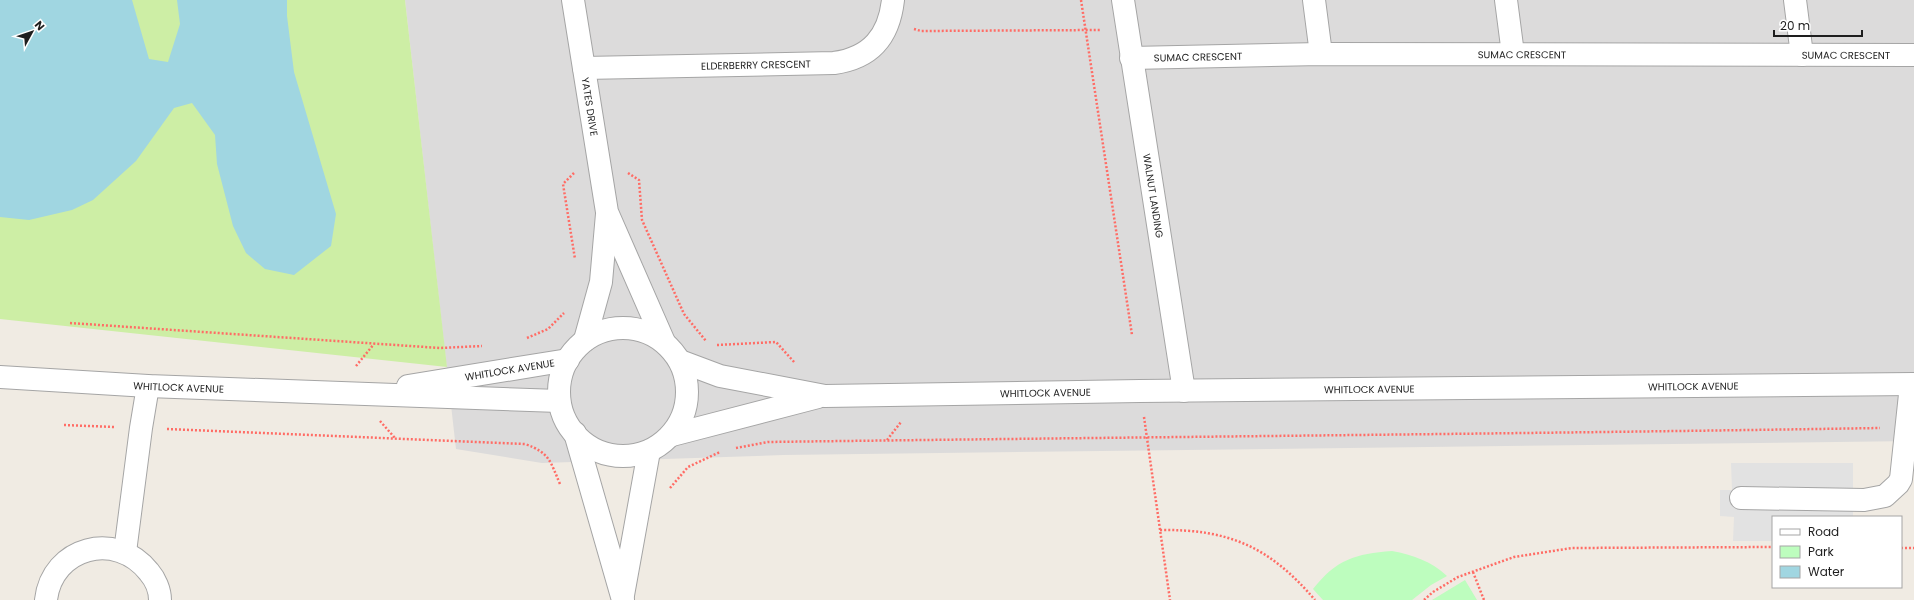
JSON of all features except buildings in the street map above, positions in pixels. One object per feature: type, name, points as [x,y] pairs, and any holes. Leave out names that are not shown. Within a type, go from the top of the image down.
[{"type":"street","name":"YATES DRIVE","points":[[573,0],[607,212],[601,282],[585,340]]},
{"type":"street","name":"ELDERBERRY CRESCENT","points":[[584,68],[834,63],[850,60],[868,51],[880,38],[889,22],[893,0]]},
{"type":"street","name":"WALNUT LANDING","points":[[1123,0],[1130,58],[1184,391]]},
{"type":"street","points":[[1314,0],[1321,54]]},
{"type":"street","points":[[1506,0],[1513,54]]},
{"type":"street","points":[[1794,0],[1802,55]]},
{"type":"street","name":"SUMAC CRESCENT","points":[[1130,58],[1321,54],[1914,56]]},
{"type":"street","name":"YATES DRIVE","points":[[607,212],[664,342]]},
{"type":"street","points":[[624,327],[645,331],[664,342],[673,351],[680,362],[687,380],[687,400],[682,418],[672,435],[649,451],[628,456],[606,454],[592,448],[575,433],[563,415],[560,401],[560,383],[564,367],[573,352],[585,340],[604,330],[624,327]]},
{"type":"street","name":"WHITLOCK AVENUE","points":[[358,394],[568,360]]},
{"type":"street","name":"WHITLOCK AVENUE","points":[[680,362],[720,376],[825,396],[1140,391],[1913,384]]},
{"type":"street","name":"WHITLOCK AVENUE","points":[[0,377],[148,386],[560,401]]},
{"type":"street","points":[[1741,498],[1864,500],[1885,496],[1898,484],[1901,479],[1906,427],[1913,384]]},
{"type":"street","points":[[125,552],[148,386]]},
{"type":"street","name":"WHITLOCK AVENUE","points":[[672,435],[825,396]]},
{"type":"street","points":[[575,433],[623,600]]},
{"type":"street","points":[[623,600],[649,451]]},
{"type":"street","points":[[46,600],[47,589],[56,572],[69,559],[86,550],[106,547],[125,552],[141,562],[153,578],[160,600]]},
{"type":"path","points":[[1081,0],[1132,335]]},
{"type":"path","points":[[889,22],[921,31],[1105,30]]},
{"type":"path","points":[[639,180],[642,220],[684,314],[709,345],[776,342]]},
{"type":"path","points":[[563,184],[576,263]]},
{"type":"path","points":[[522,340],[548,329],[567,310]]},
{"type":"path","points":[[70,323],[440,348],[490,346]]},
{"type":"path","points":[[1140,391],[1170,600]]},
{"type":"path","points":[[64,425],[525,444],[539,449],[548,458],[561,486]]},
{"type":"path","points":[[731,449],[768,442],[1146,437],[1395,436],[1906,427]]},
{"type":"path","points":[[668,490],[688,468],[723,450]]},
{"type":"path","points":[[1160,530],[1212,533],[1251,547],[1266,554],[1291,575],[1314,600]]},
{"type":"path","points":[[1424,600],[1433,592],[1458,577],[1514,557],[1572,548],[1772,547]]},
{"type":"path","points":[[1902,548],[1914,548]]},
{"type":"path","points":[[1473,572],[1484,600]]},
{"type":"shaded area","points":[[405,0],[1914,0],[1914,441],[783,455],[542,463],[456,449]]},
{"type":"shaded area","points":[[1731,463],[1853,463],[1853,516],[1772,516],[1772,541],[1733,541],[1734,517],[1720,516],[1720,490],[1732,490]]},
{"type":"green space","points":[[0,0],[405,0],[447,367],[0,319]]},
{"type":"green space","points":[[1392,551],[1421,559],[1435,566],[1447,576],[1431,585],[1412,600],[1323,600],[1313,589],[1330,571],[1348,560],[1357,556]]},
{"type":"green space","points":[[1465,580],[1477,600],[1432,600]]},
{"type":"water","points":[[0,0],[132,0],[149,59],[168,62],[180,24],[177,0],[287,0],[287,16],[294,72],[336,214],[331,246],[294,275],[265,269],[246,253],[233,226],[217,164],[215,135],[192,103],[174,108],[136,161],[93,200],[72,210],[29,220],[0,217]]}]
